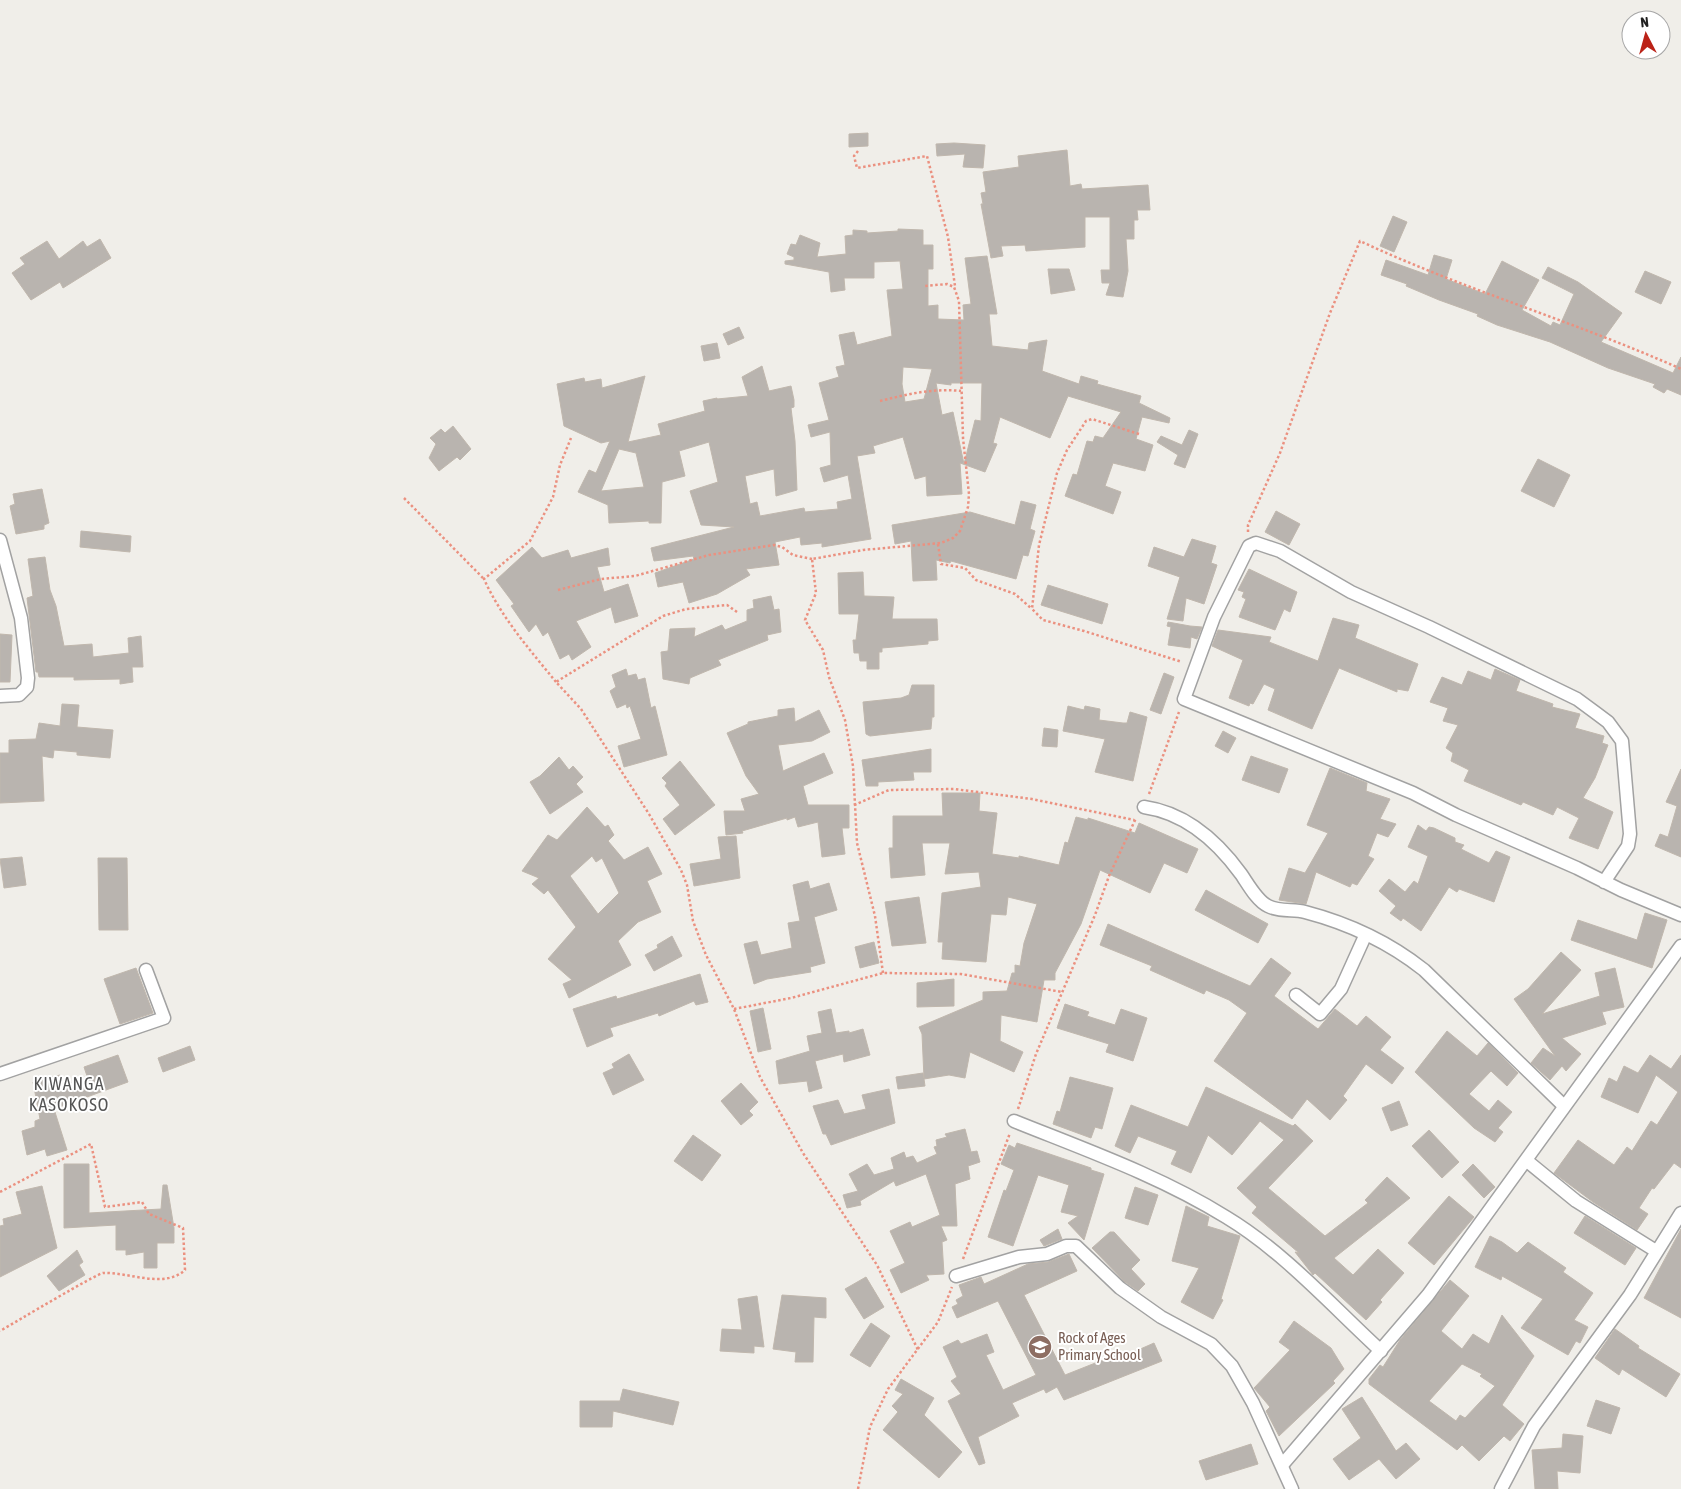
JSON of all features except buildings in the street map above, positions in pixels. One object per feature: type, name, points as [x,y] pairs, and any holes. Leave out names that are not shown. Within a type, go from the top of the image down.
[{"type":"street","points":[[0,540],[21,618],[28,678],[27,687],[19,695],[0,696]]},
{"type":"street","points":[[1604,882],[1628,846],[1630,834],[1622,741],[1608,722],[1577,698],[1351,592],[1280,551],[1256,543],[1248,546],[1214,617],[1184,699],[1413,794],[1604,882],[1681,915]]},
{"type":"street","points":[[1144,807],[1165,810],[1178,816],[1208,838],[1232,861],[1254,891],[1268,906],[1304,911],[1387,944],[1424,970],[1564,1106]]},
{"type":"street","points":[[1296,995],[1320,1014],[1341,988],[1365,936]]},
{"type":"street","points":[[1282,1465],[1428,1295],[1527,1161],[1564,1106],[1681,946]]},
{"type":"street","points":[[0,1074],[164,1018],[146,970]]},
{"type":"street","points":[[1014,1121],[1169,1186],[1226,1217],[1273,1251],[1381,1351]]},
{"type":"street","points":[[1527,1161],[1576,1201],[1656,1251]]},
{"type":"street","points":[[1501,1489],[1534,1426],[1630,1296],[1681,1213]]},
{"type":"street","points":[[956,1276],[1019,1257],[1047,1254],[1066,1246],[1076,1246],[1120,1288],[1161,1317],[1211,1344],[1232,1366],[1282,1465],[1292,1489]]},
{"type":"path","points":[[558,590],[601,579],[635,576],[709,555],[774,545],[782,547],[793,555],[812,560],[864,550],[938,544],[948,542],[960,531],[968,507],[961,391],[959,301],[955,288],[948,237],[927,156],[857,168],[854,156],[858,151]]},
{"type":"path","points":[[1248,546],[1248,526],[1280,453],[1330,313],[1360,241],[1448,280],[1562,320],[1681,369]]},
{"type":"path","points":[[925,286],[947,284],[955,288]]},
{"type":"path","points":[[880,401],[912,392],[940,389],[961,391]]},
{"type":"path","points":[[1032,609],[1039,545],[1057,473],[1067,450],[1086,422],[1092,419],[1139,434]]},
{"type":"path","points":[[484,580],[530,540],[553,497],[560,465],[571,438]]},
{"type":"path","points":[[404,498],[484,580],[490,593],[522,640],[581,709],[649,814],[681,870],[697,930],[706,955],[734,1009],[760,1077],[775,1107],[877,1265],[918,1350]]},
{"type":"path","points":[[938,544],[940,564],[965,568],[976,580],[1014,594],[1043,620],[1196,666]]},
{"type":"path","points":[[812,560],[816,593],[805,620],[823,650],[829,677],[845,720],[853,766],[857,844],[875,916],[883,973]]},
{"type":"path","points":[[556,682],[663,616],[686,609],[727,605],[737,612]]},
{"type":"path","points":[[858,1489],[870,1426],[888,1389],[938,1322],[1014,1121],[1036,1054],[1134,820],[1144,807],[1184,699]]},
{"type":"path","points":[[854,805],[889,790],[954,789],[1032,799],[1134,820]]},
{"type":"path","points":[[734,1009],[791,998],[883,973],[961,974],[1063,992]]},
{"type":"path","points":[[0,1192],[91,1144],[105,1207],[142,1202],[149,1214],[184,1228],[185,1270],[178,1276],[155,1278],[101,1273],[0,1331]]},
{"type":"place","name":"Rock of Ages Primary School","points":[[1040,1347]]},
{"type":"district","name":"KIWANGA KASOKOSO","points":[[69,1094]]}]
